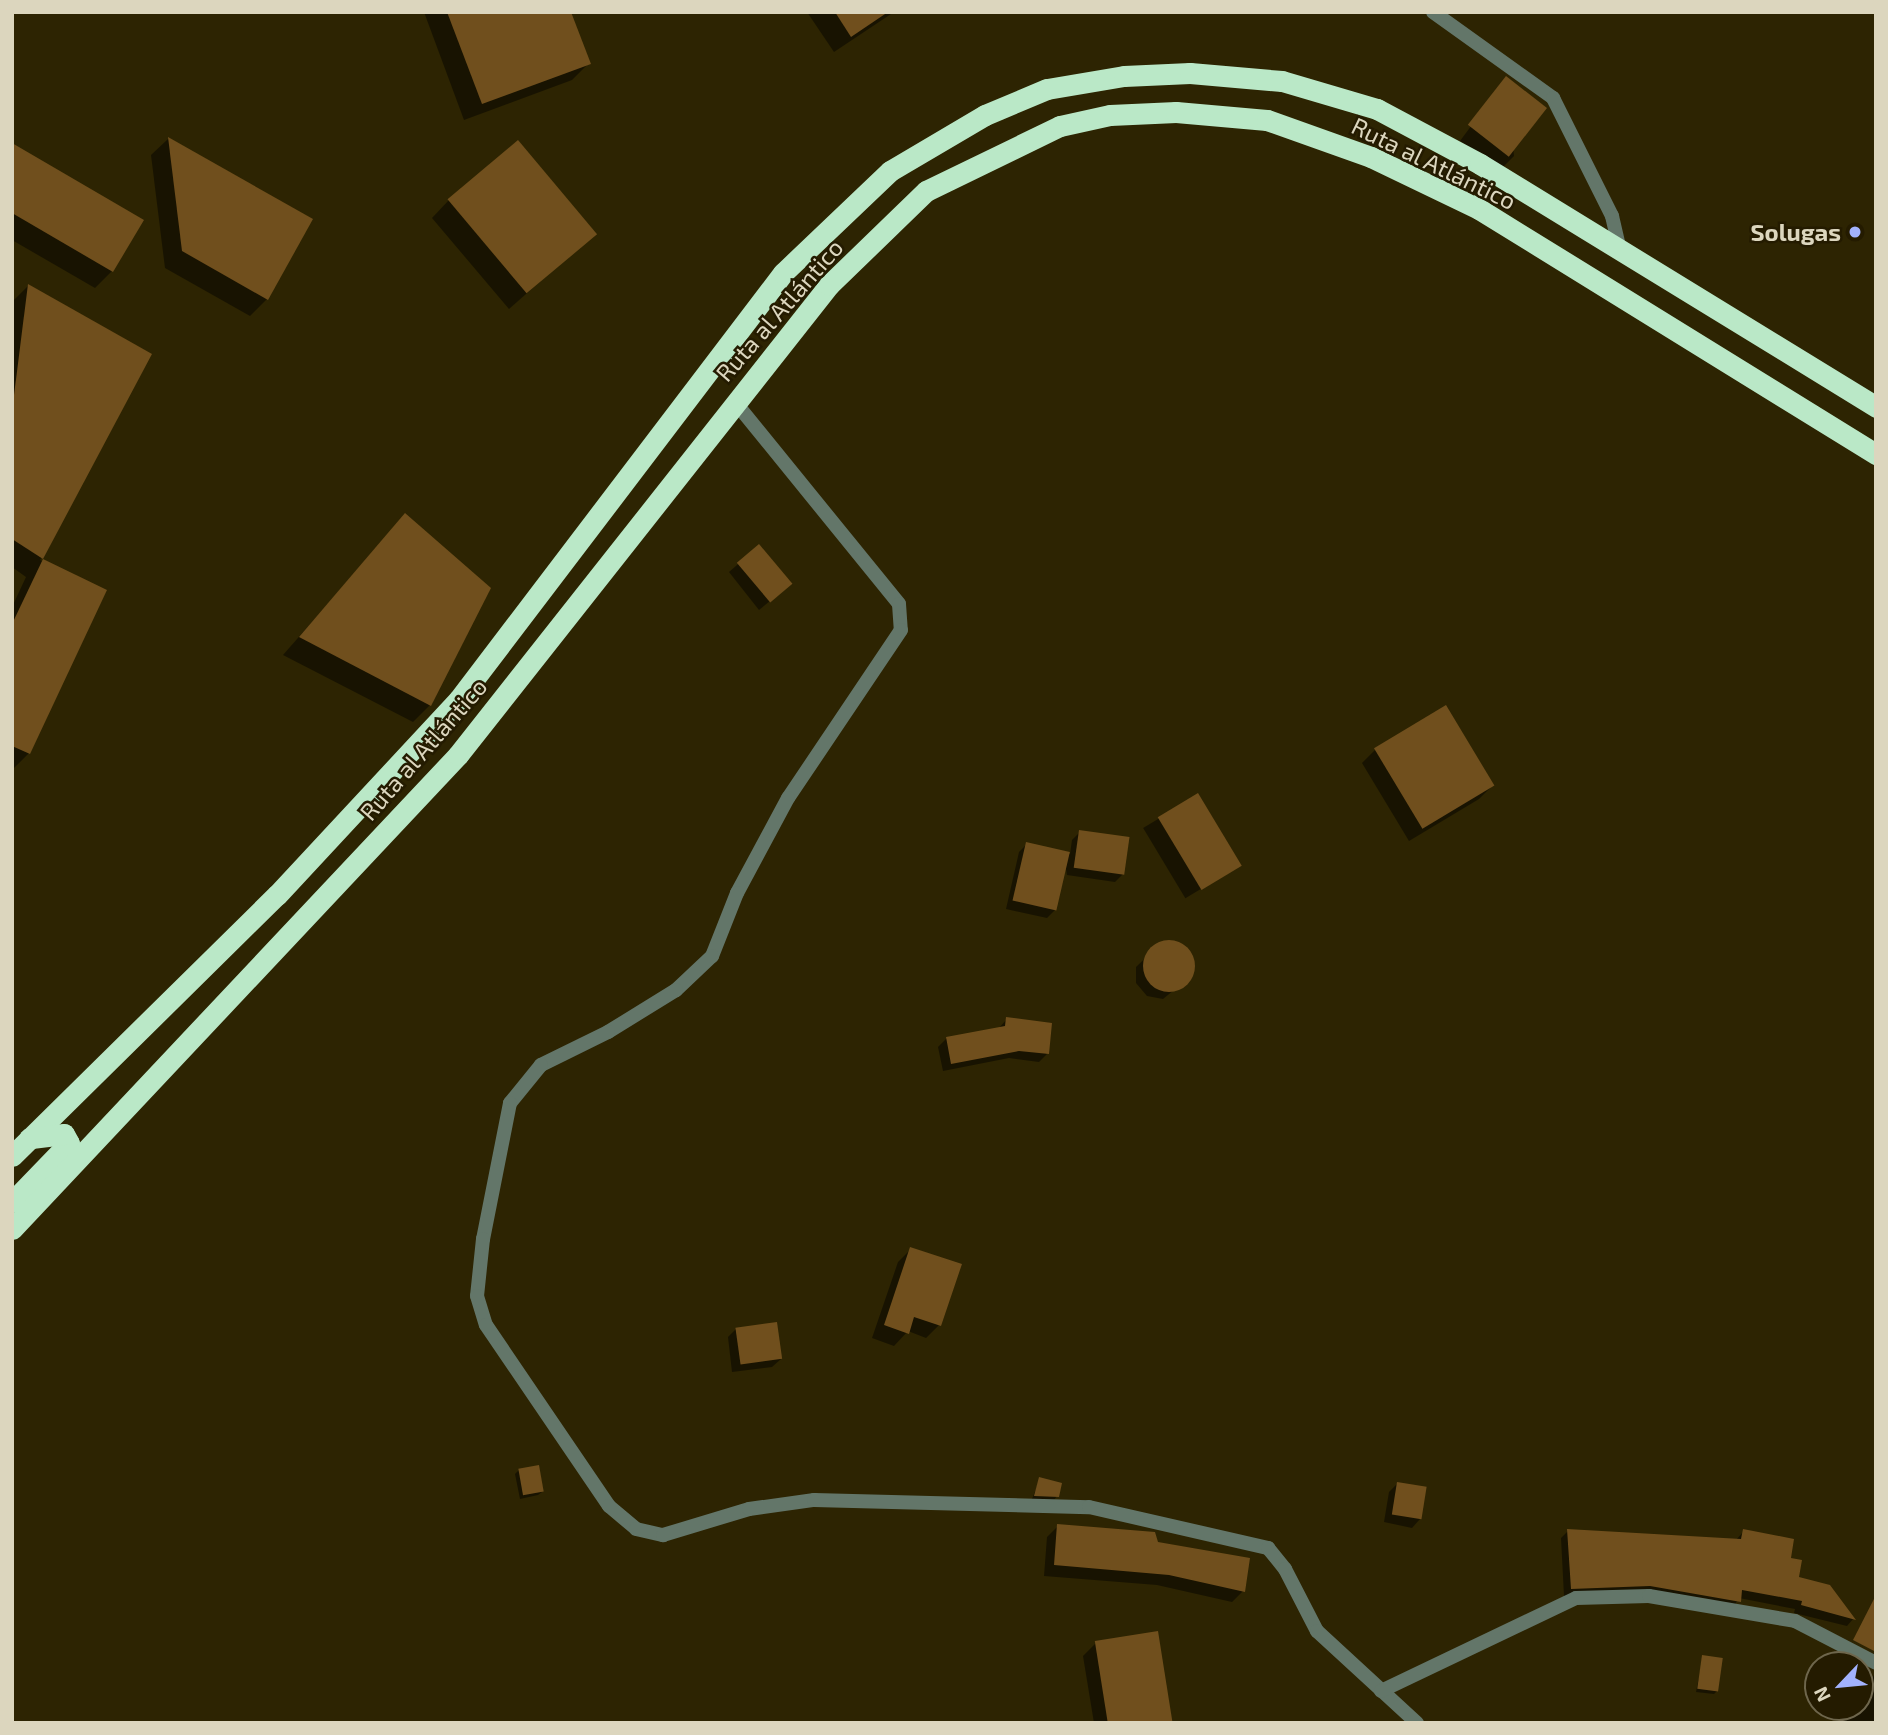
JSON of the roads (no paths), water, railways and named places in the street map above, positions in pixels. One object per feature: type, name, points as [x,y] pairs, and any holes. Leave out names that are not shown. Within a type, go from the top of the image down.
[{"type":"highway","name":"Ruta al Atlántico","points":[[12,1156],[276,895],[459,699],[783,272],[890,171],[985,114],[1046,89],[1124,76],[1191,74],[1282,81],[1377,109],[1480,164],[1876,407]]},
{"type":"highway","name":"Ruta al Atlántico","points":[[12,1229],[458,755],[829,285],[926,191],[1060,126],[1110,115],[1176,112],[1267,120],[1371,157],[1479,209],[1876,454]]},
{"type":"highway","points":[[12,1202],[69,1143],[64,1134],[29,1138]]},
{"type":"street","points":[[1433,12],[1553,98],[1612,216],[1620,250]]},
{"type":"street","points":[[735,402],[899,604],[901,630],[788,797],[737,892],[712,956],[677,990],[608,1032],[541,1065],[510,1103],[483,1239],[477,1296],[486,1325],[609,1506],[636,1529],[663,1535],[749,1509],[814,1500],[1089,1507],[1268,1548],[1285,1569],[1317,1630],[1418,1723]]},
{"type":"street","points":[[1381,1691],[1576,1598],[1649,1596],[1795,1621],[1876,1664]]},
{"type":"place","name":"Solugas","points":[[1855,232]]}]
